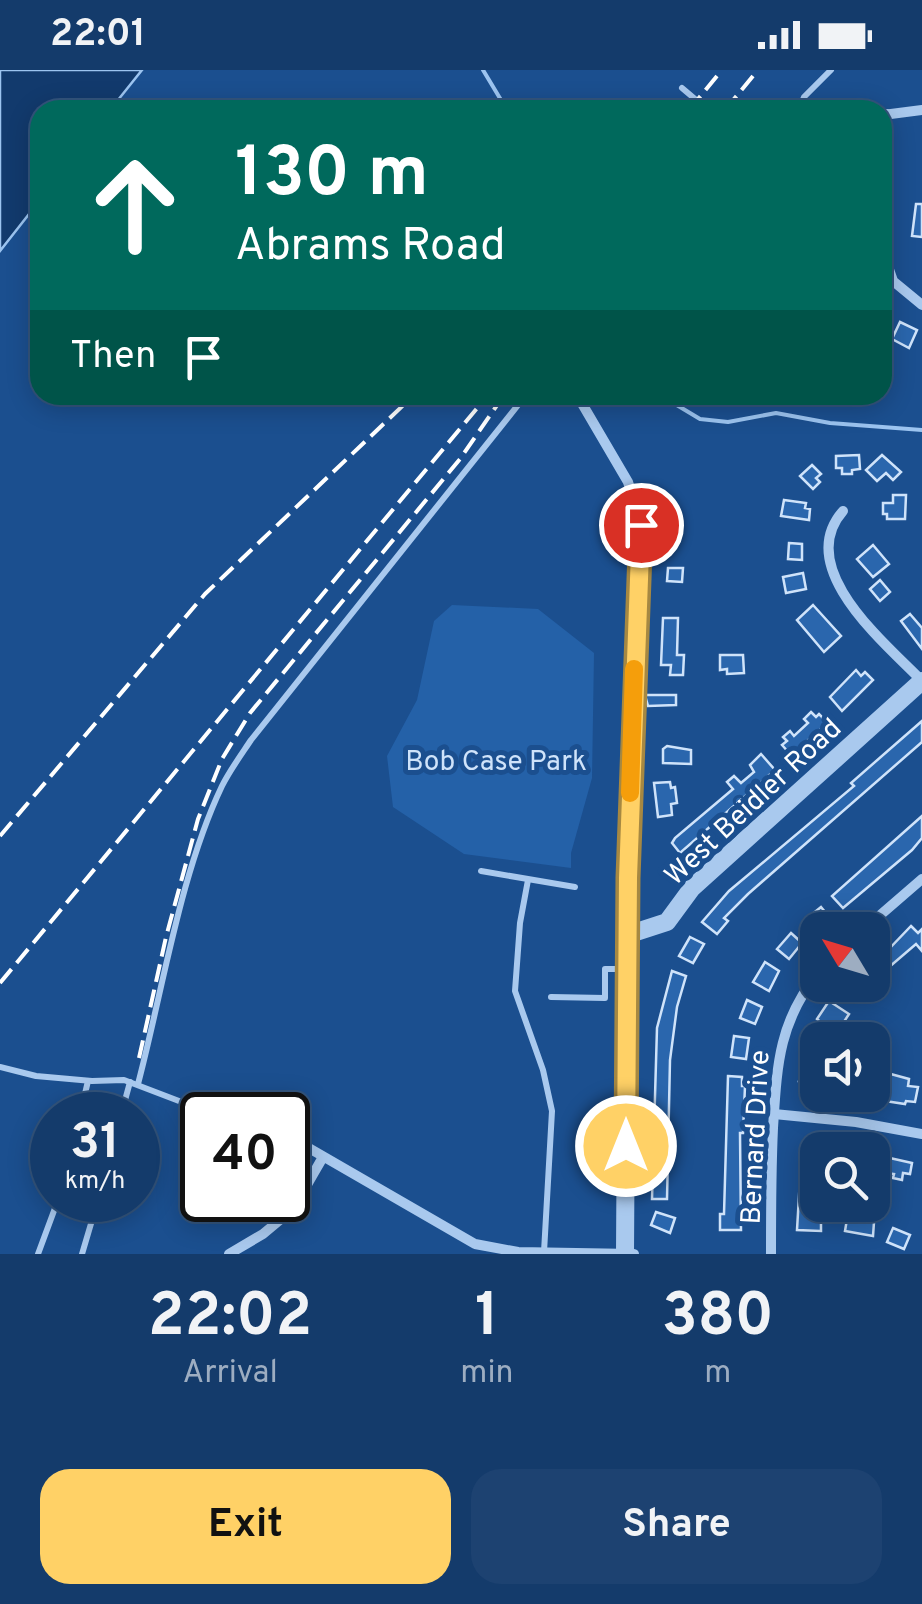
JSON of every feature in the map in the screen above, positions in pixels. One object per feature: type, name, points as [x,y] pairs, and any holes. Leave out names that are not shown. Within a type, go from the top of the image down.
[{"type":"street","points":[[892,113],[922,110]]},
{"type":"street","points":[[892,277],[900,290],[922,305]]},
{"type":"street","points":[[583,405],[628,482],[641,525],[631,740],[625,1254]]},
{"type":"street","points":[[842,511],[832,529],[830,564],[836,581],[852,608],[922,681]]},
{"type":"street","name":"West Beidler Road","points":[[628,935],[666,922],[692,888],[922,681]]},
{"type":"street","points":[[884,912],[922,879]]},
{"type":"street","name":"Bernard Drive","points":[[771,1254],[775,1072],[782,1038],[800,998]]},
{"type":"street","points":[[774,1114],[856,1122],[922,1134]]},
{"type":"street","points":[[310,1149],[474,1244],[492,1249],[634,1254]]},
{"type":"street","points":[[229,1254],[263,1234],[293,1209],[324,1157]]},
{"type":"lane","points":[[803,100],[831,70]]},
{"type":"lane","points":[[682,88],[696,100]]},
{"type":"lane","points":[[130,1092],[202,834],[223,784],[251,740],[518,405]]},
{"type":"lane","points":[[481,871],[575,888]]},
{"type":"lane","points":[[528,880],[520,923],[516,991],[543,1070],[552,1111],[544,1252]]},
{"type":"lane","points":[[550,996],[605,998],[605,969],[627,969]]},
{"type":"lane","points":[[0,1067],[36,1076],[88,1081],[115,1079],[180,1101]]},
{"type":"lane","points":[[85,1092],[88,1081]]},
{"type":"lane","points":[[38,1254],[50,1222]]},
{"type":"lane","points":[[82,1254],[91,1222]]},
{"type":"green space","name":"Bob Case Park","points":[[452,605],[538,609],[594,653],[592,778],[571,853],[571,868],[464,854],[393,807],[387,756],[417,700],[434,621]]},
{"type":"shaded area","points":[[0,70],[142,70],[118,100],[30,100],[30,213],[0,251]]},
{"type":"building","points":[[916,204],[922,204],[922,237],[912,236]]},
{"type":"building","points":[[900,322],[917,330],[909,348],[892,339]]},
{"type":"building","points":[[859,455],[860,469],[852,470],[852,474],[842,474],[842,468],[836,468],[836,456]]},
{"type":"building","points":[[882,455],[901,472],[893,480],[886,473],[877,481],[866,470]]},
{"type":"building","points":[[812,465],[821,474],[813,489],[800,476]]},
{"type":"building","points":[[893,495],[906,495],[905,519],[887,519],[887,514],[883,514],[883,503],[893,503]]},
{"type":"building","points":[[784,500],[806,503],[809,520],[781,516]]},
{"type":"building","points":[[789,543],[802,544],[802,560],[788,559]]},
{"type":"building","points":[[873,545],[889,564],[873,577],[857,559]]},
{"type":"building","points":[[668,568],[683,568],[682,582],[667,581]]},
{"type":"building","points":[[803,573],[806,589],[786,593],[783,577]]},
{"type":"building","points":[[880,580],[890,592],[880,601],[870,589]]},
{"type":"building","points":[[813,605],[841,636],[824,652],[797,620]]},
{"type":"building","points":[[910,614],[922,628],[922,649],[901,621]]},
{"type":"building","points":[[663,618],[678,618],[677,655],[684,655],[683,675],[670,675],[671,665],[661,665]]},
{"type":"building","points":[[720,655],[743,655],[744,673],[727,674],[727,669],[720,670]]},
{"type":"building","points":[[856,670],[873,680],[842,711],[830,697]]},
{"type":"building","points":[[645,695],[676,695],[676,705],[648,706]]},
{"type":"building","points":[[811,712],[828,723],[791,755],[782,745],[787,741],[783,737],[790,731],[794,736],[808,723],[804,719]]},
{"type":"building","points":[[922,721],[922,742],[748,894],[724,918],[728,921],[717,934],[702,922],[729,891],[854,786],[851,783]]},
{"type":"building","points":[[667,746],[691,750],[691,764],[663,763],[663,749]]},
{"type":"building","points":[[761,754],[775,770],[680,853],[672,843],[675,838],[733,789],[727,782],[734,776],[741,783],[754,772],[750,765]]},
{"type":"building","points":[[670,782],[671,788],[675,787],[677,803],[671,804],[672,815],[658,817],[654,783]]},
{"type":"building","points":[[922,816],[922,838],[912,850],[843,908],[832,896]]},
{"type":"building","points":[[911,926],[918,933],[922,929],[922,951],[916,944],[890,966],[890,948]]},
{"type":"building","points":[[791,933],[800,941],[789,959],[777,949]]},
{"type":"building","points":[[690,937],[704,944],[693,963],[679,956]]},
{"type":"building","points":[[765,962],[779,971],[769,991],[753,982]]},
{"type":"building","points":[[672,971],[686,976],[677,1007],[670,1060],[667,1199],[652,1199],[657,1028]]},
{"type":"building","points":[[747,1000],[762,1007],[755,1024],[740,1018]]},
{"type":"building","points":[[828,1002],[849,1014],[844,1022],[817,1019]]},
{"type":"building","points":[[734,1036],[749,1038],[746,1059],[731,1057]]},
{"type":"building","points":[[890,1074],[909,1079],[908,1086],[918,1087],[915,1102],[890,1102]]},
{"type":"building","points":[[728,1076],[742,1077],[745,1086],[740,1133],[741,1230],[720,1230],[720,1214],[724,1214]]},
{"type":"building","points":[[890,1158],[912,1163],[910,1174],[903,1173],[902,1180],[893,1178],[894,1174],[890,1173]]},
{"type":"building","points":[[800,1179],[800,1222],[821,1222],[821,1231],[797,1230]]},
{"type":"building","points":[[656,1212],[675,1218],[670,1233],[651,1225]]},
{"type":"building","points":[[846,1222],[874,1222],[873,1236],[845,1231]]},
{"type":"building","points":[[893,1228],[910,1235],[904,1249],[887,1242]]},
{"type":"waterway","points":[[483,70],[501,100]]},
{"type":"waterway","points":[[677,405],[700,419],[728,422],[776,413],[830,423],[922,430]]},
{"type":"railway","points":[[697,100],[722,70]]},
{"type":"railway","points":[[733,100],[758,70]]},
{"type":"railway","points":[[0,836],[205,594],[403,405]]},
{"type":"railway","points":[[0,983],[480,405]]},
{"type":"railway","points":[[139,1058],[198,819],[222,759],[250,713],[460,459],[497,405]]},
{"type":"slow traffic","points":[[630,793],[634,669]]},
{"type":"route","points":[[626,1146],[631,740],[641,525]]}]
